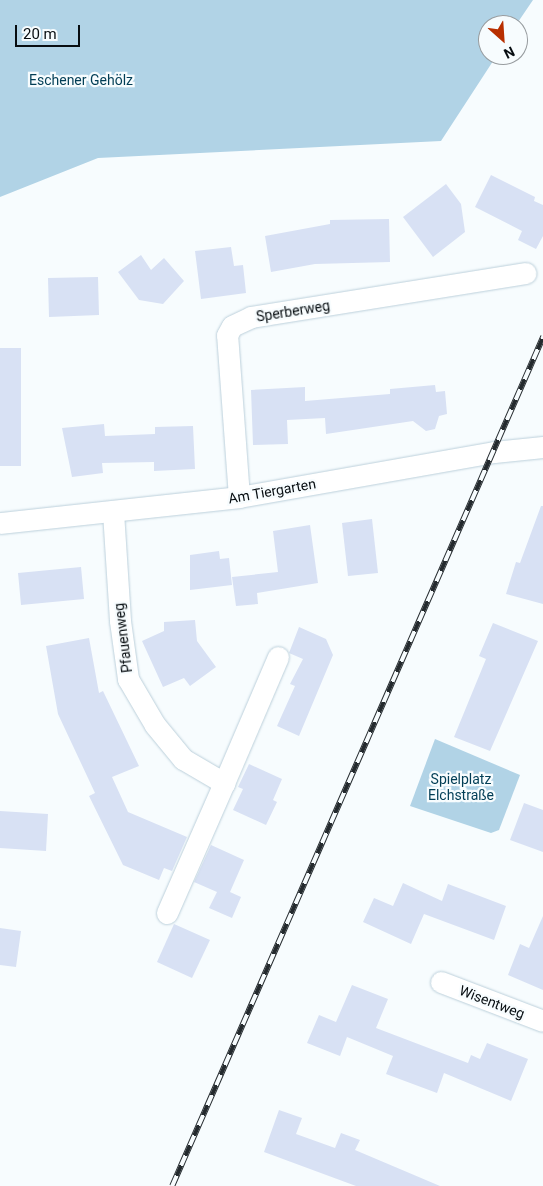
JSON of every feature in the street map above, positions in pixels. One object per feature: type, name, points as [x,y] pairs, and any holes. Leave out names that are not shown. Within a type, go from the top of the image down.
[{"type":"street","name":"Sperberweg","points":[[240,497],[227,335],[232,326],[251,317],[526,273]]},
{"type":"street","name":"Am Tiergarten","points":[[0,523],[240,497],[485,454],[543,447]]},
{"type":"street","name":"Pfauenweg","points":[[113,512],[120,621],[128,679],[155,725],[184,758],[224,783]]},
{"type":"street","points":[[167,913],[278,657]]},
{"type":"street","name":"Wisentweg","points":[[441,982],[543,1021]]},
{"type":"green space","name":"Eschener Gehölz","points":[[0,0],[533,0],[523,15],[478,15],[478,65],[490,65],[441,141],[98,158],[0,197]]},
{"type":"green space","name":"Spielplatz Elchstraße","points":[[435,739],[520,775],[499,830],[491,833],[410,806]]},
{"type":"building","points":[[491,175],[535,197],[534,201],[543,205],[543,236],[536,249],[518,240],[522,231],[475,207]]},
{"type":"building","points":[[446,184],[461,204],[465,232],[433,257],[403,217]]},
{"type":"building","points":[[389,219],[390,262],[315,264],[271,272],[265,236],[330,224],[330,220]]},
{"type":"building","points":[[231,247],[234,266],[243,265],[246,293],[201,299],[195,251]]},
{"type":"building","points":[[141,255],[151,270],[164,258],[184,281],[163,304],[139,300],[118,272]]},
{"type":"building","points":[[98,277],[99,315],[49,317],[48,278]]},
{"type":"building","points":[[0,348],[21,348],[21,466],[0,466]]},
{"type":"building","points":[[435,385],[436,392],[445,391],[447,414],[439,416],[435,429],[426,431],[413,421],[326,434],[325,418],[287,420],[288,444],[253,445],[251,390],[305,387],[305,401],[390,394],[390,389]]},
{"type":"building","points":[[104,424],[105,436],[155,434],[155,427],[193,426],[195,469],[154,471],[154,462],[102,463],[103,473],[72,477],[62,428]]},
{"type":"building","points":[[541,506],[543,506],[543,604],[506,594],[516,562],[520,563]]},
{"type":"building","points":[[372,519],[378,573],[348,576],[342,523]]},
{"type":"building","points":[[310,525],[318,583],[257,593],[258,604],[236,606],[232,577],[278,572],[273,531]]},
{"type":"building","points":[[219,551],[220,559],[229,558],[232,585],[190,590],[190,555]]},
{"type":"building","points":[[81,567],[84,599],[21,605],[18,573]]},
{"type":"building","points":[[195,620],[197,641],[216,667],[190,686],[184,678],[163,687],[142,641],[164,631],[164,622]]},
{"type":"building","points":[[493,623],[538,641],[490,751],[454,737],[486,659],[479,656]]},
{"type":"building","points":[[299,627],[326,639],[333,655],[299,736],[277,726],[295,686],[290,684],[303,659],[289,653]]},
{"type":"building","points":[[89,638],[99,693],[103,691],[139,766],[112,777],[128,812],[187,837],[172,871],[164,868],[159,880],[123,865],[89,796],[95,793],[58,714],[46,646]]},
{"type":"building","points":[[249,764],[282,779],[273,800],[277,802],[266,825],[233,810],[243,789],[238,787]]},
{"type":"building","points":[[524,803],[543,810],[543,852],[510,840]]},
{"type":"building","points":[[0,811],[48,814],[46,851],[0,848]]},
{"type":"building","points":[[211,845],[244,860],[230,892],[241,897],[232,918],[209,908],[217,892],[194,882]]},
{"type":"building","points":[[403,883],[442,901],[448,884],[506,906],[494,940],[424,914],[411,944],[363,922],[374,898],[393,906]]},
{"type":"building","points":[[543,916],[543,990],[508,975],[520,944],[529,948]]},
{"type":"building","points":[[174,924],[210,940],[192,978],[157,962]]},
{"type":"building","points":[[0,928],[21,931],[16,967],[0,965]]},
{"type":"building","points":[[352,985],[388,999],[376,1028],[468,1063],[471,1055],[480,1059],[487,1043],[528,1059],[511,1101],[444,1073],[437,1093],[386,1074],[393,1056],[347,1037],[340,1056],[307,1043],[319,1015],[336,1022]]},
{"type":"building","points":[[279,1110],[302,1118],[296,1134],[335,1148],[341,1133],[360,1140],[355,1150],[440,1186],[356,1186],[264,1152]]},
{"type":"railway","points":[[172,1186],[543,337]]}]
